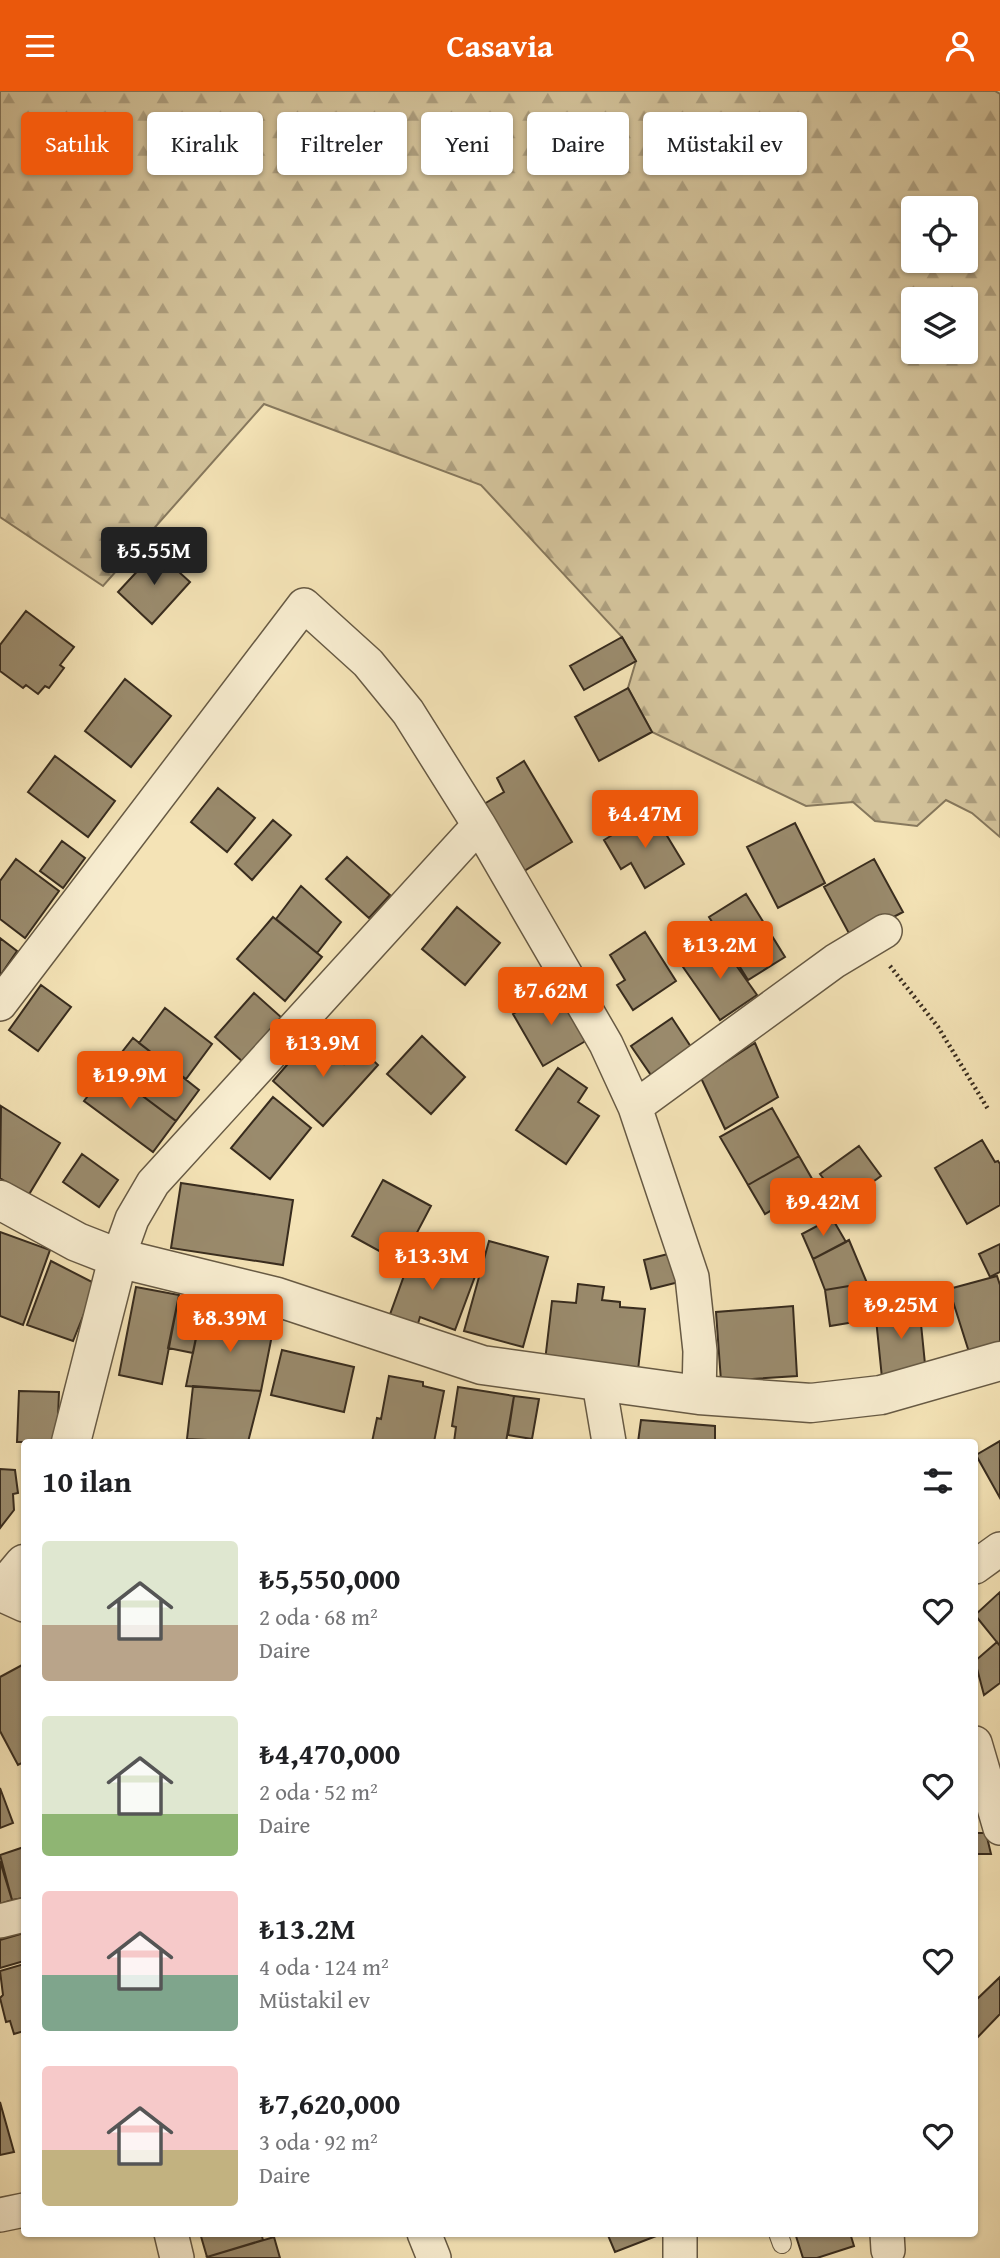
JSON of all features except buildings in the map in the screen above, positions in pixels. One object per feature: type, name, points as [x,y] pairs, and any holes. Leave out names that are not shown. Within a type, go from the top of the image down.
[{"type":"street","points":[[0,1004],[304,605],[368,663],[428,743],[479,825],[606,1044],[635,1107],[692,1277],[700,1351],[699,1395]]},
{"type":"street","points":[[72,1439],[118,1258],[132,1220],[153,1183],[479,825]]},
{"type":"street","points":[[635,1107],[775,1004],[877,936]]},
{"type":"street","points":[[0,1200],[77,1242],[118,1258],[277,1297],[482,1365],[599,1383],[785,1402],[846,1401],[881,1395],[1000,1361]]},
{"type":"street","points":[[599,1383],[608,1439]]},
{"type":"street","points":[[978,1565],[1000,1549]]},
{"type":"street","points":[[21,1568],[0,1594],[21,1604]]},
{"type":"street","points":[[978,1753],[1000,1828]]},
{"type":"street","points":[[0,1921],[21,1916]]},
{"type":"street","points":[[0,2215],[21,2211]]},
{"type":"street","points":[[172,2237],[177,2258]]},
{"type":"street","points":[[426,2237],[434,2258]]},
{"type":"path","points":[[877,936],[938,1027],[988,1109]]},
{"type":"green space","points":[[0,91],[995,91],[1000,94],[1000,837],[972,813],[946,800],[917,826],[875,821],[853,802],[806,806],[652,732],[628,688],[636,661],[622,637],[481,485],[264,404],[103,586],[0,517]]}]
